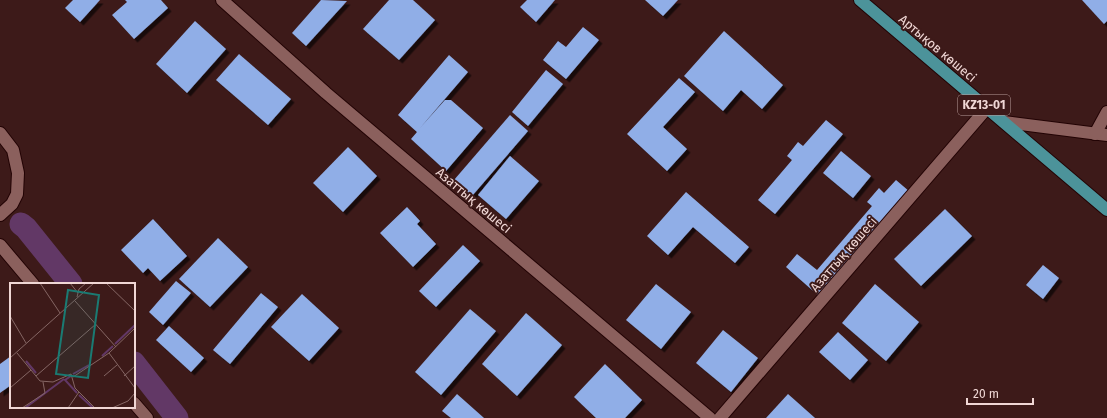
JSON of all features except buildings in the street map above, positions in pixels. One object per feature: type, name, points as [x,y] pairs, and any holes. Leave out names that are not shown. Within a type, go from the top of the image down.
[{"type":"highway","name":"Артықов көшесі","points":[[860,0],[1107,210]]},
{"type":"street","name":"Азаттық көшесі","points":[[222,0],[326,93],[710,418]]},
{"type":"street","name":"Азаттық көшесі","points":[[720,418],[987,108]]},
{"type":"street","points":[[1004,122],[1101,134],[1107,112]]},
{"type":"street","points":[[0,133],[13,150],[18,173],[17,194],[12,204],[0,216]]},
{"type":"street","points":[[0,245],[32,283]]},
{"type":"street","points":[[135,404],[147,418]]},
{"type":"waterway","points":[[21,224],[26,228],[70,283]]},
{"type":"waterway","points":[[135,364],[177,418]]}]
